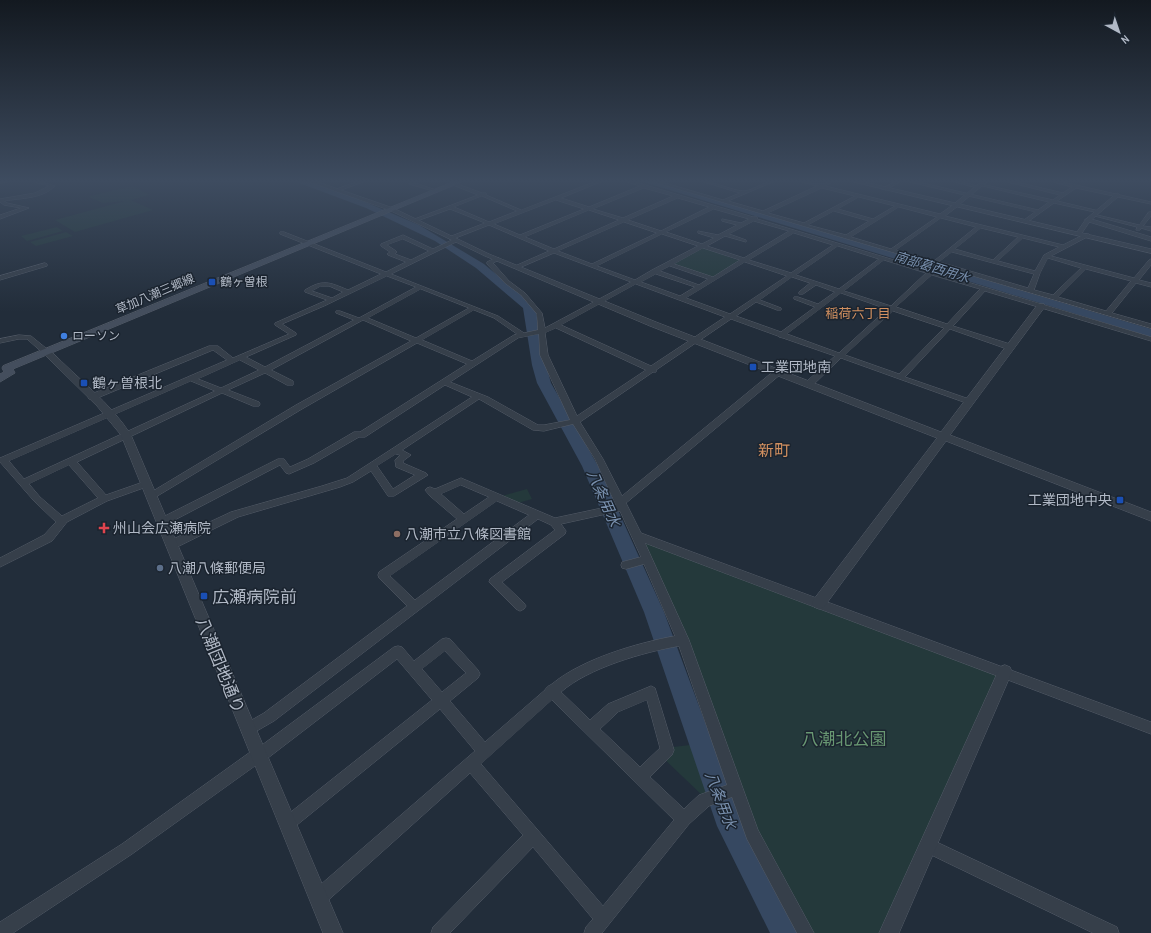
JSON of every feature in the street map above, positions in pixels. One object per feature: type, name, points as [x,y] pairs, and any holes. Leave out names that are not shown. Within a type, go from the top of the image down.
[{"type":"main road","name":"草加八潮三郷線","points":[[4,370],[354,225]]},
{"type":"main road","name":"草加八潮三郷線","points":[[0,378],[10,373],[4,370]]},
{"type":"street","points":[[424,225],[497,259],[697,341],[1151,516]]},
{"type":"street","points":[[60,521],[37,499],[3,460],[242,358],[294,334],[277,324],[332,300],[412,262],[454,239],[488,225]]},
{"type":"street","points":[[490,225],[592,266],[730,318],[969,402]]},
{"type":"street","points":[[520,237],[550,225]]},
{"type":"street","points":[[517,267],[613,225]]},
{"type":"street","points":[[636,225],[1010,347]]},
{"type":"street","points":[[592,266],[678,225]]},
{"type":"street","points":[[162,522],[281,461],[289,471],[311,461],[360,434],[516,336],[541,332],[556,325],[742,225]]},
{"type":"street","points":[[771,225],[1151,339]]},
{"type":"street","points":[[806,225],[1151,326]]},
{"type":"street","points":[[847,237],[868,225]]},
{"type":"street","points":[[893,250],[928,225]]},
{"type":"street","points":[[974,225],[1064,247]]},
{"type":"street","points":[[1042,225],[1151,251]]},
{"type":"street","points":[[1079,233],[1085,225]]},
{"type":"street","points":[[1104,225],[1151,238]]},
{"type":"street","points":[[1135,225],[1151,229]]},
{"type":"street","points":[[936,262],[980,226]]},
{"type":"street","points":[[1134,233],[1140,226]]},
{"type":"street","points":[[680,299],[793,231]]},
{"type":"street","points":[[700,232],[744,240]]},
{"type":"street","points":[[282,233],[496,317],[522,334]]},
{"type":"street","points":[[1031,290],[1037,273],[1046,256],[1087,235]]},
{"type":"street","points":[[995,261],[1022,236]]},
{"type":"street","points":[[412,262],[390,254],[394,252],[383,245],[403,237],[433,251]]},
{"type":"street","points":[[444,382],[477,397],[485,399],[536,428],[544,428],[575,421],[697,341],[838,244]]},
{"type":"street","points":[[951,250],[1037,273]]},
{"type":"street","points":[[1046,256],[1151,285]]},
{"type":"street","points":[[781,336],[883,258]]},
{"type":"street","points":[[497,259],[489,263],[507,282],[523,294],[540,314],[544,355],[575,421],[599,459],[620,506],[637,536],[644,560],[678,641],[752,834],[806,933]]},
{"type":"street","points":[[1108,313],[1151,261]]},
{"type":"street","points":[[669,264],[713,279]]},
{"type":"street","points":[[0,278],[45,265]]},
{"type":"street","points":[[1055,297],[1085,267]]},
{"type":"street","points":[[654,272],[700,287]]},
{"type":"street","points":[[809,384],[931,272]]},
{"type":"street","points":[[332,300],[307,291],[321,283],[325,283],[348,292]]},
{"type":"street","points":[[801,293],[815,283]]},
{"type":"street","points":[[23,483],[266,370],[421,287]]},
{"type":"street","points":[[900,378],[984,288]]},
{"type":"street","points":[[796,298],[820,307]]},
{"type":"street","points":[[755,300],[779,309]]},
{"type":"street","points":[[819,603],[1040,306]]},
{"type":"street","points":[[60,521],[104,499],[149,490],[474,308]]},
{"type":"street","points":[[338,312],[417,340],[472,364]]},
{"type":"street","points":[[556,325],[653,370]]},
{"type":"street","points":[[0,334],[3,340],[29,337],[48,353]]},
{"type":"street","points":[[92,397],[212,348],[215,348],[233,361]]},
{"type":"street","name":"八潮団地通り","points":[[48,353],[109,414],[126,435],[258,756],[333,933]]},
{"type":"street","points":[[242,358],[290,383]]},
{"type":"street","points":[[554,522],[620,506],[778,372]]},
{"type":"street","points":[[192,379],[256,404]]},
{"type":"street","points":[[172,545],[200,532],[222,518],[275,501],[327,490],[350,480],[477,397]]},
{"type":"street","points":[[371,465],[378,473],[391,494],[423,475],[399,465],[399,460],[407,455],[395,450]]},
{"type":"street","points":[[71,461],[104,499]]},
{"type":"street","points":[[463,519],[431,492],[461,482],[554,522],[561,531],[494,582],[520,606]]},
{"type":"street","points":[[414,606],[383,575],[496,497]]},
{"type":"street","points":[[248,730],[269,717],[536,515]]},
{"type":"street","points":[[0,562],[48,538],[62,522],[60,521]]},
{"type":"street","points":[[637,536],[1005,672],[1151,728]]},
{"type":"street","points":[[626,565],[644,560]]},
{"type":"street","points":[[318,898],[551,691],[562,683],[592,666],[610,658],[649,647],[678,641]]},
{"type":"street","points":[[287,824],[474,674],[446,643],[414,668]]},
{"type":"street","points":[[0,932],[127,849],[258,756],[398,651],[484,751]]},
{"type":"street","points":[[889,933],[1005,672]]},
{"type":"street","points":[[551,691],[684,819]]},
{"type":"street","points":[[590,729],[613,708],[651,692],[667,750],[641,776]]},
{"type":"street","points":[[471,763],[532,837],[604,919]]},
{"type":"street","points":[[592,933],[684,819],[704,800],[736,789]]},
{"type":"street","points":[[440,933],[532,837]]},
{"type":"street","points":[[928,846],[1111,933]]},
{"type":"green space","points":[[63,225],[101,225],[75,232]]},
{"type":"green space","points":[[57,227],[63,231],[27,241],[21,236]]},
{"type":"green space","points":[[66,232],[73,236],[36,246],[30,242]]},
{"type":"green space","points":[[700,248],[704,248],[740,261],[713,277],[674,264]]},
{"type":"green space","points":[[527,489],[532,499],[518,503],[502,496]]},
{"type":"green space","name":"八潮北公園","points":[[642,542],[1001,672],[881,933],[812,933],[756,830]]},
{"type":"green space","points":[[698,744],[717,793],[704,797],[659,754],[665,748]]},
{"type":"waterway","name":"八条用水","points":[[411,225],[460,252],[480,266],[529,307],[539,365],[544,383],[590,466],[654,612],[730,826],[786,933]]},
{"type":"waterway","name":"南部葛西用水","points":[[789,225],[1151,333]]},
{"type":"place","name":"鶴ヶ曽根","points":[[212,282]]},
{"type":"place","name":"ローソン","points":[[64,336]]},
{"type":"place","name":"工業団地南","points":[[753,367]]},
{"type":"place","name":"鶴ヶ曽根北","points":[[84,383]]},
{"type":"place","name":"工業団地中央","points":[[1120,500]]},
{"type":"place","name":"州山会広瀬病院","points":[[104,528]]},
{"type":"place","name":"八潮市立八條図書館","points":[[397,534]]},
{"type":"place","name":"八潮八條郵便局","points":[[160,568]]},
{"type":"place","name":"広瀬病院前","points":[[204,596]]},
{"type":"district","name":"稲荷六丁目","points":[[858,313]]},
{"type":"district","name":"新町","points":[[774,450]]}]
